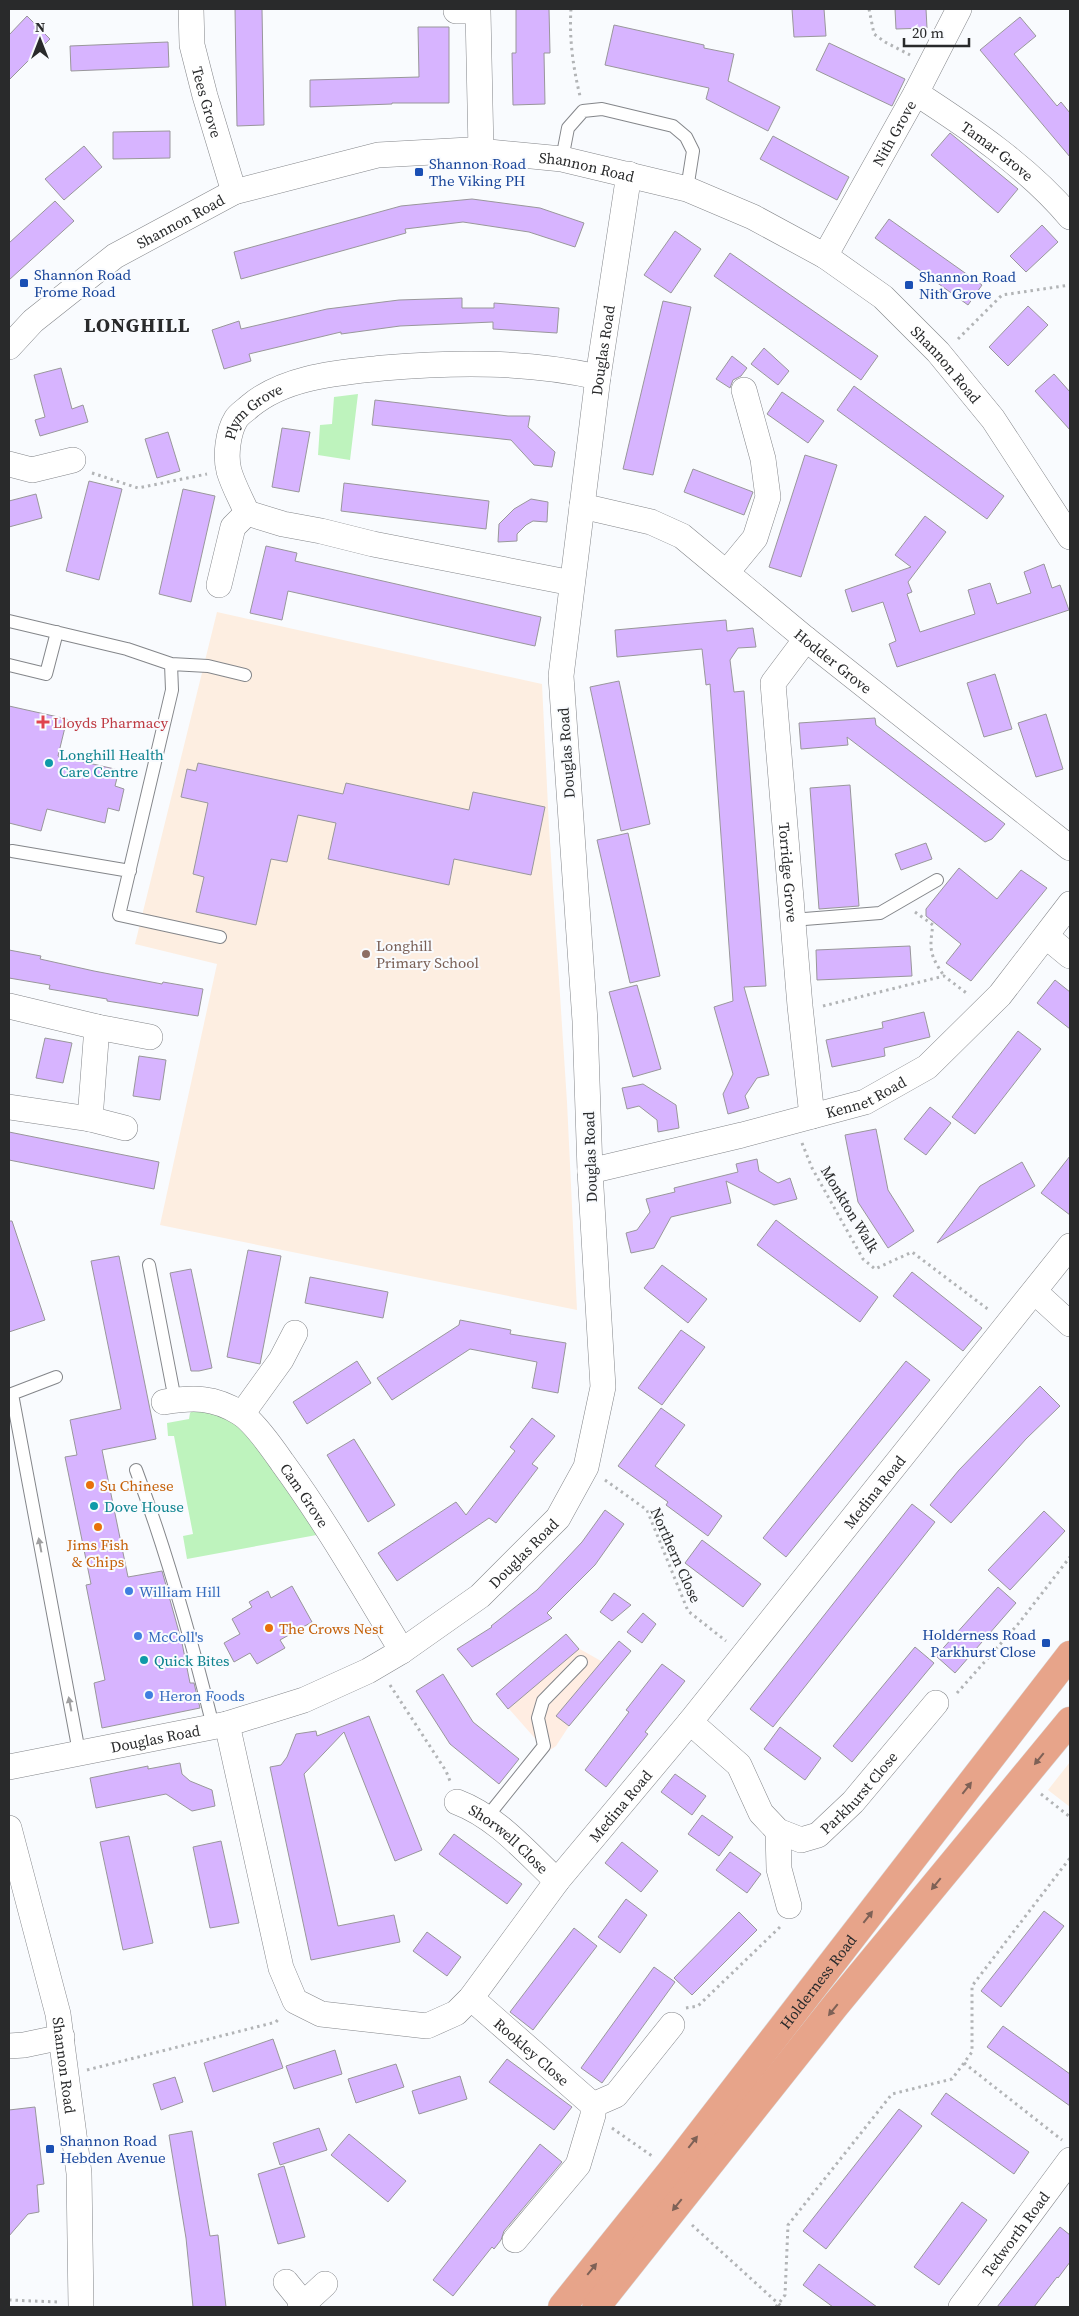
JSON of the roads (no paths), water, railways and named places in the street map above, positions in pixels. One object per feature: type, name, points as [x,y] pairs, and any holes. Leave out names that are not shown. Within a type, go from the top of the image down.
[{"type":"highway","name":"Holderness Road","points":[[562,2307],[672,2170],[1070,1655]]},
{"type":"highway","name":"Holderness Road","points":[[596,2307],[835,2006],[1070,1721]]},
{"type":"street","name":"Tees Grove","points":[[191,9],[192,45],[205,96],[234,192]]},
{"type":"street","name":"Nith Grove","points":[[825,256],[916,94],[959,9]]},
{"type":"street","points":[[456,11],[478,10],[480,151]]},
{"type":"street","name":"Tamar Grove","points":[[916,94],[965,125],[1052,195],[1070,217]]},
{"type":"street","name":"Shannon Road","points":[[9,347],[33,321],[115,256],[234,192],[378,155],[480,151],[562,159],[687,189],[753,217],[825,256],[883,297],[941,356],[993,420],[1070,537]]},
{"type":"street","name":"Douglas Road","points":[[9,1767],[220,1725],[304,1700],[378,1665],[480,1596],[558,1518],[586,1467],[603,1387],[590,1171],[585,1021],[561,676],[598,378],[629,174]]},
{"type":"street","name":"Plym Grove","points":[[247,512],[228,470],[228,440],[236,418],[258,400],[290,383],[344,372],[434,364],[497,364],[575,372],[598,378]]},
{"type":"street","points":[[728,572],[755,538],[768,497],[763,459],[744,390]]},
{"type":"street","points":[[9,464],[32,470],[73,460]]},
{"type":"street","name":"Hodder Grove","points":[[582,506],[651,522],[682,536],[728,572],[806,639],[1070,848]]},
{"type":"street","points":[[219,585],[233,527],[247,512],[283,524],[373,544],[572,583]]},
{"type":"street","name":"Torridge Grove","points":[[803,1119],[800,1012],[772,683],[806,639]]},
{"type":"street","name":"Kennet Road","points":[[590,1171],[865,1102],[927,1067],[1000,995],[1047,937],[1070,904]]},
{"type":"street","points":[[1047,937],[1070,956]]},
{"type":"street","points":[[9,1006],[97,1027],[150,1037]]},
{"type":"street","points":[[90,1119],[97,1027]]},
{"type":"street","points":[[9,1107],[90,1119],[125,1128]]},
{"type":"street","name":"Medina Road","points":[[220,1725],[281,1968],[295,2001],[320,2014],[427,2026],[456,2013],[471,1998],[557,1881],[690,1722],[1070,1246]]},
{"type":"street","points":[[1035,1292],[1070,1324]]},
{"type":"street","points":[[242,1414],[281,1360],[295,1333]]},
{"type":"street","name":"Cam Grove","points":[[170,1401],[211,1399],[242,1414],[272,1448],[312,1502],[402,1650]]},
{"type":"street","name":"Parkhurst Close","points":[[690,1722],[740,1765],[761,1813],[778,1831],[801,1840],[818,1835],[853,1802],[934,1716]]},
{"type":"street","name":"Shorwell Close","points":[[456,1802],[475,1809],[487,1817],[557,1881]]},
{"type":"street","name":"Shannon Road","points":[[9,1828],[58,2014],[62,2037],[79,2173],[81,2305]]},
{"type":"street","points":[[778,1831],[778,1868],[789,1906]]},
{"type":"street","name":"Rookley Close","points":[[471,1998],[593,2110]]},
{"type":"street","points":[[515,2240],[578,2165],[593,2110],[616,2095],[672,2025]]},
{"type":"street","points":[[9,2046],[62,2037]]},
{"type":"street","name":"Tedworth Road","points":[[961,2307],[1066,2150]]},
{"type":"street","points":[[286,2282],[301,2305],[325,2284]]},
{"type":"lane","points":[[562,159],[568,128],[583,111],[602,109],[673,126],[686,137],[693,152],[687,189]]},
{"type":"lane","points":[[9,621],[127,649],[171,664],[208,666],[245,675]]},
{"type":"lane","points":[[9,665],[46,674],[57,632]]},
{"type":"lane","points":[[171,664],[172,690],[119,915],[220,937]]},
{"type":"lane","points":[[12,851],[130,871]]},
{"type":"lane","points":[[792,920],[880,913],[937,880]]},
{"type":"lane","points":[[149,1265],[170,1401]]},
{"type":"lane","points":[[56,1377],[10,1395],[79,1752]]},
{"type":"lane","points":[[136,1470],[160,1535],[220,1725]]},
{"type":"lane","points":[[487,1817],[544,1746],[538,1718],[542,1701],[581,1662]]},
{"type":"place","name":"Shannon Road The Viking PH","points":[[419,172]]},
{"type":"place","name":"Shannon Road Frome Road","points":[[24,283]]},
{"type":"place","name":"Shannon Road Nith Grove","points":[[909,285]]},
{"type":"place","name":"Lloyds Pharmacy","points":[[43,722]]},
{"type":"place","name":"Longhill Health Care Centre","points":[[49,763]]},
{"type":"place","name":"Longhill Primary School","points":[[366,954]]},
{"type":"place","name":"Su Chinese","points":[[90,1485]]},
{"type":"place","name":"Dove House","points":[[94,1506]]},
{"type":"place","name":"Jims Fish & Chips","points":[[98,1527]]},
{"type":"place","name":"William Hill","points":[[129,1591]]},
{"type":"place","name":"The Crows Nest","points":[[269,1628]]},
{"type":"place","name":"McColl's","points":[[138,1636]]},
{"type":"place","name":"Holderness Road Parkhurst Close","points":[[1046,1643]]},
{"type":"place","name":"Quick Bites","points":[[144,1660]]},
{"type":"place","name":"Heron Foods","points":[[149,1695]]},
{"type":"place","name":"Shannon Road Hebden Avenue","points":[[50,2149]]},
{"type":"district","name":"LONGHILL","points":[[137,325]]}]
